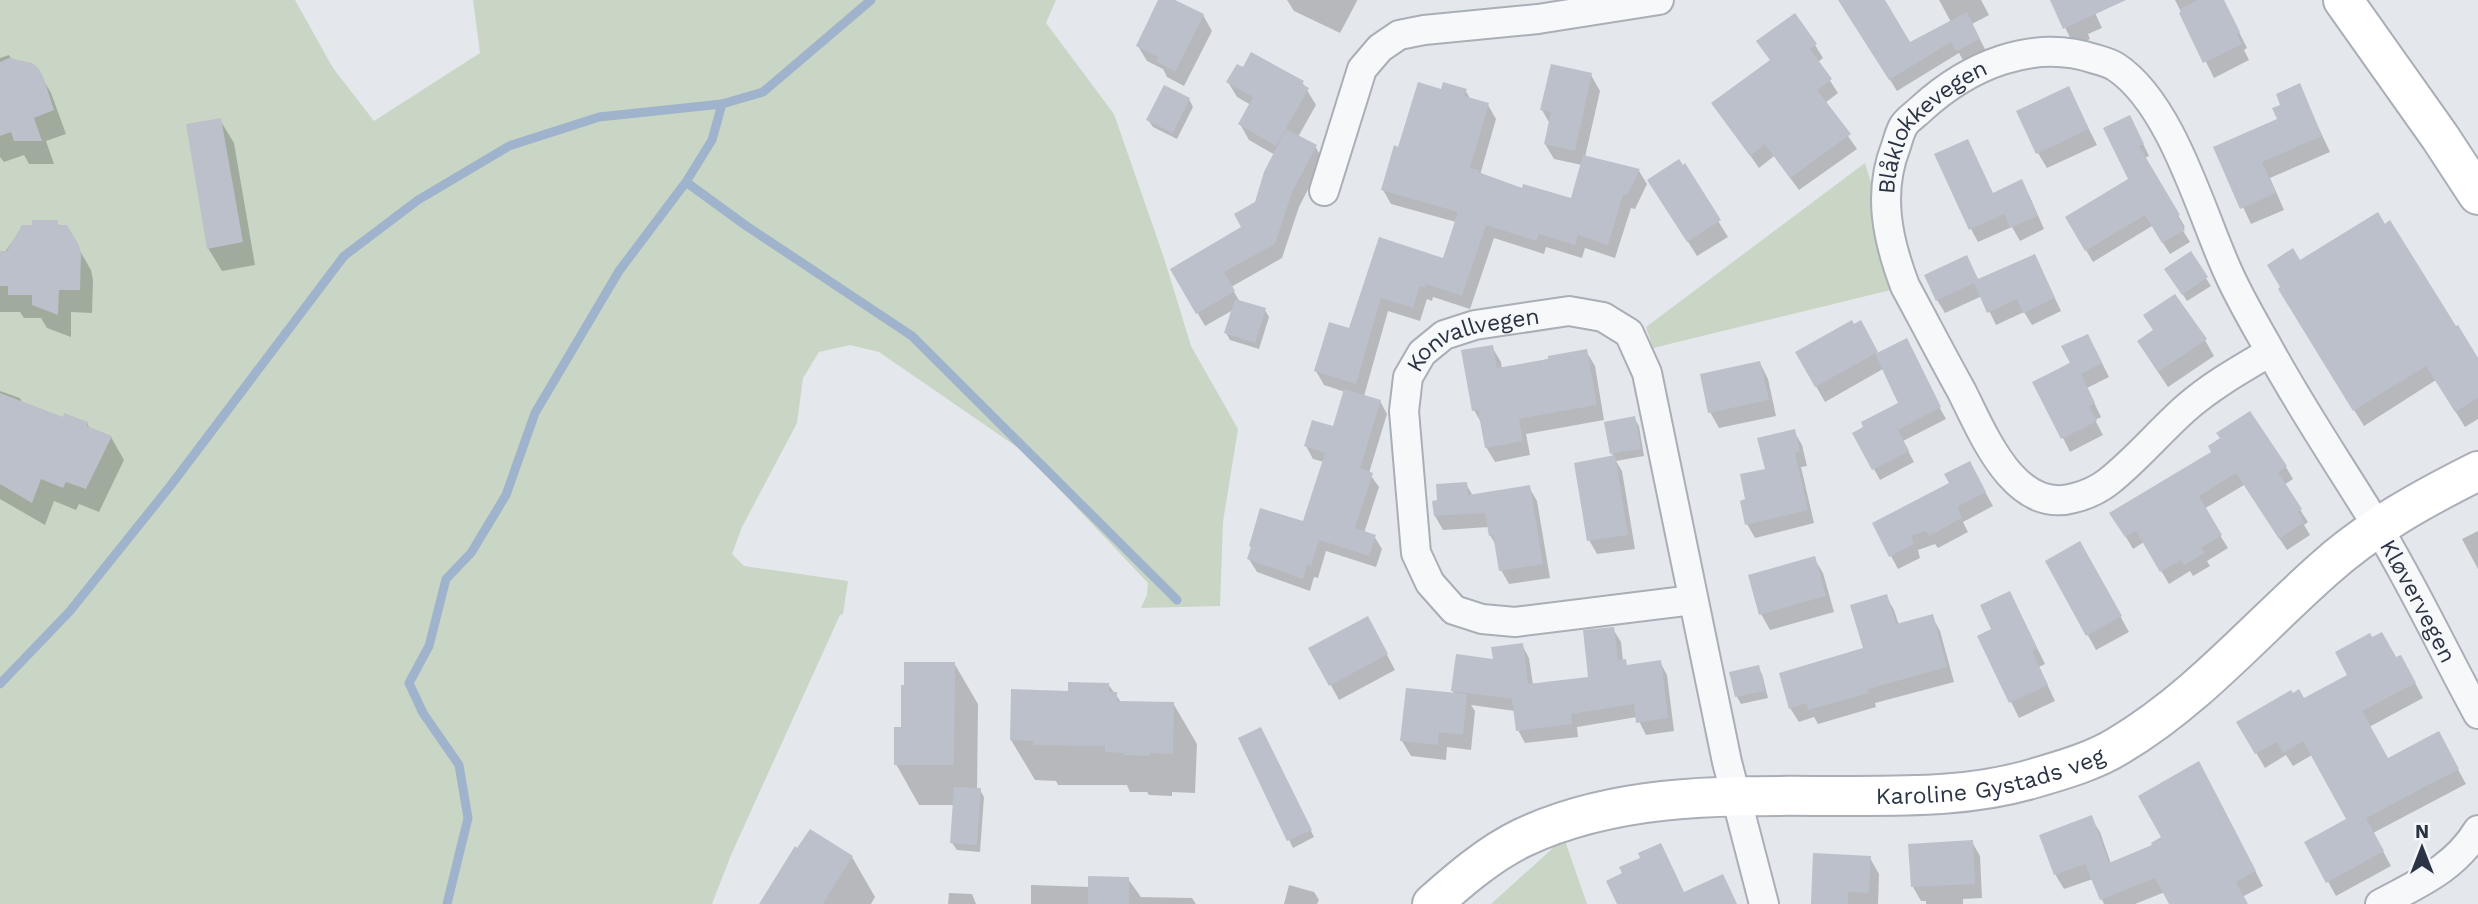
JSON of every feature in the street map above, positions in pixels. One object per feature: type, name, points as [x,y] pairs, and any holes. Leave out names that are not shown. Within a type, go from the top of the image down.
[{"type":"street","points":[[1324,191],[1362,69],[1380,48],[1399,35],[1424,30],[1538,19],[1659,0]]},
{"type":"street","points":[[2343,0],[2478,195]]},
{"type":"street","name":"Blåklokkevegen","points":[[2270,352],[2187,407],[2106,484],[2084,496],[2063,501],[2044,499],[2027,490],[2011,477],[1993,451],[1905,286],[1895,260],[1885,209],[1886,181],[1904,125],[1935,96],[1999,59],[2052,52],[2079,54],[2114,65],[2133,80],[2151,101],[2173,142],[2229,274],[2270,352],[2378,527]]},
{"type":"street","name":"Konvallvegen","points":[[1693,600],[1515,622],[1482,619],[1454,610],[1430,583],[1416,553],[1404,411],[1408,377],[1422,353],[1444,335],[1475,325],[1569,311],[1603,317],[1629,333],[1647,373],[1727,762],[1738,798]]},
{"type":"street","name":"Karoline Gystads veg","points":[[1432,904],[1487,859],[1520,839],[1568,819],[1621,806],[1671,799],[1916,797],[1979,791],[2034,778],[2116,747],[2174,708],[2325,567],[2378,527],[2478,471]]},
{"type":"street","name":"Kløvervegen","points":[[2378,527],[2478,714]]},
{"type":"street","points":[[1738,798],[1764,904]]},
{"type":"street","points":[[2381,904],[2443,870],[2467,847],[2478,831]]},
{"type":"green space","points":[[0,0],[295,0],[333,68],[374,121],[480,53],[473,0],[1056,0],[1046,23],[1114,114],[1191,346],[1238,429],[1223,522],[1220,606],[1141,608],[1147,595],[1148,583],[1024,452],[879,352],[850,345],[819,352],[803,378],[797,423],[742,527],[732,554],[744,566],[848,581],[843,614],[840,615],[731,855],[712,904],[0,904]]},
{"type":"green space","points":[[1865,163],[1895,289],[1653,348],[1646,327]]},
{"type":"green space","points":[[1564,838],[1587,904],[1491,904]]},
{"type":"building","points":[[1158,0],[1175,0],[1204,14],[1175,72],[1156,61],[1158,57],[1136,46]]},
{"type":"building","points":[[1838,0],[1885,0],[1910,42],[1967,12],[1980,39],[1956,51],[1951,42],[1889,80]]},
{"type":"building","points":[[2050,0],[2126,0],[2063,29]]},
{"type":"building","points":[[2199,0],[2224,0],[2240,32],[2237,34],[2242,44],[2203,63],[2179,13],[2180,9]]},
{"type":"building","points":[[1795,13],[1817,44],[1810,49],[1832,79],[1817,90],[1851,134],[1790,178],[1765,144],[1750,156],[1711,103],[1770,60],[1756,41]]},
{"type":"building","points":[[1251,52],[1304,81],[1302,84],[1309,88],[1276,146],[1238,124],[1253,97],[1226,82],[1237,64],[1243,67]]},
{"type":"building","points":[[9,58],[32,63],[43,76],[54,110],[34,118],[42,141],[14,141],[11,132],[0,136],[0,62]]},
{"type":"building","points":[[1551,64],[1592,73],[1575,151],[1544,144],[1551,112],[1540,110]]},
{"type":"building","points":[[1418,82],[1441,89],[1443,82],[1467,89],[1464,96],[1489,103],[1470,168],[1479,170],[1478,172],[1522,188],[1523,184],[1571,198],[1583,155],[1640,169],[1627,195],[1623,195],[1608,245],[1578,235],[1575,245],[1539,234],[1536,241],[1486,225],[1462,296],[1426,284],[1425,288],[1420,286],[1413,308],[1381,298],[1356,384],[1314,371],[1329,322],[1349,328],[1379,237],[1443,258],[1458,212],[1381,190],[1394,145],[1398,147]]},
{"type":"building","points":[[2300,83],[2322,136],[2262,162],[2276,193],[2240,209],[2213,147],[2277,119],[2272,108],[2280,105],[2276,94]]},
{"type":"building","points":[[1164,85],[1190,98],[1173,133],[1146,120]]},
{"type":"building","points":[[2069,86],[2089,129],[2036,154],[2016,111]]},
{"type":"building","points":[[2130,115],[2144,144],[2139,146],[2180,215],[2177,216],[2185,230],[2162,243],[2145,215],[2085,251],[2065,217],[2128,179],[2103,128]]},
{"type":"building","points":[[221,118],[243,242],[207,249],[186,124]]},
{"type":"building","points":[[1286,129],[1317,145],[1292,192],[1275,244],[1224,272],[1235,291],[1196,314],[1170,269],[1241,227],[1234,214],[1255,202],[1264,172]]},
{"type":"building","points":[[1968,139],[1993,193],[2022,179],[2038,216],[2010,228],[2004,214],[1969,230],[1934,154]]},
{"type":"building","points":[[1679,159],[1683,165],[1685,163],[1721,220],[1687,242],[1647,180]]},
{"type":"building","points":[[2378,212],[2385,224],[2390,220],[2478,358],[2478,398],[2455,412],[2426,366],[2353,411],[2278,289],[2280,287],[2267,265],[2293,248],[2300,260]]},
{"type":"building","points":[[32,220],[58,220],[58,225],[67,225],[79,245],[80,290],[59,290],[58,315],[32,305],[32,295],[8,295],[8,286],[0,286],[0,251],[7,251],[22,225],[32,225]]},
{"type":"building","points":[[2191,251],[2208,277],[2182,295],[2164,269]]},
{"type":"building","points":[[2035,254],[2055,298],[2023,313],[2017,299],[1987,313],[1974,283],[1936,301],[1924,275],[1967,255],[1978,279]]},
{"type":"building","points":[[2175,294],[2207,339],[2158,372],[2137,341],[2153,330],[2143,315]]},
{"type":"building","points":[[1235,299],[1266,308],[1255,343],[1224,333]]},
{"type":"building","points":[[1852,320],[1854,324],[1861,320],[1878,352],[1815,387],[1795,352]]},
{"type":"building","points":[[2088,334],[2102,363],[2081,374],[2095,403],[2089,406],[2097,421],[2061,439],[2032,382],[2070,363],[2061,346]]},
{"type":"building","points":[[1907,338],[1941,407],[1898,430],[1909,451],[1872,470],[1852,433],[1863,427],[1861,422],[1898,403],[1875,354]]},
{"type":"building","points":[[1493,345],[1497,368],[1587,349],[1597,405],[1519,419],[1523,441],[1485,448],[1478,410],[1472,411],[1461,350]]},
{"type":"building","points":[[1760,361],[1769,400],[1708,413],[1700,374]]},
{"type":"building","points":[[1344,389],[1381,400],[1360,468],[1373,473],[1355,528],[1376,535],[1369,556],[1319,540],[1311,566],[1307,565],[1303,579],[1247,559],[1260,508],[1303,521],[1325,453],[1304,446],[1312,420],[1333,426]]},
{"type":"building","points":[[0,393],[63,417],[64,413],[88,422],[87,426],[112,436],[86,489],[66,482],[63,488],[41,479],[32,503],[0,484]]},
{"type":"building","points":[[2250,411],[2287,466],[2278,472],[2302,509],[2298,512],[2304,522],[2279,539],[2236,473],[2199,496],[2222,535],[2201,548],[2205,553],[2184,565],[2181,560],[2160,572],[2136,531],[2125,537],[2109,513],[2211,452],[2208,446],[2220,438],[2216,433]]},
{"type":"building","points":[[1635,416],[1641,449],[1610,454],[1604,422]]},
{"type":"building","points":[[1795,429],[1800,452],[1795,453],[1808,510],[1745,525],[1740,501],[1745,499],[1740,474],[1765,469],[1757,438]]},
{"type":"building","points":[[1615,455],[1628,535],[1587,541],[1574,463]]},
{"type":"building","points":[[1970,461],[1986,492],[1957,507],[1962,518],[1929,536],[1926,531],[1911,536],[1914,544],[1889,557],[1872,523],[1949,483],[1944,474]]},
{"type":"building","points":[[1467,482],[1468,495],[1530,485],[1543,564],[1499,571],[1493,535],[1489,536],[1485,513],[1434,516],[1432,501],[1437,500],[1436,484]]},
{"type":"building","points":[[2080,541],[2122,616],[2086,636],[2045,561]]},
{"type":"building","points":[[1815,556],[1826,596],[1759,615],[1748,575]]},
{"type":"building","points":[[2010,591],[2037,648],[2032,651],[2048,685],[2009,703],[1977,636],[1991,629],[1980,605]]},
{"type":"building","points":[[1887,594],[1896,624],[1933,614],[1947,667],[1868,689],[1869,693],[1808,710],[1806,703],[1789,709],[1779,673],[1863,648],[1850,605]]},
{"type":"building","points":[[1368,616],[1388,654],[1329,686],[1308,648]]},
{"type":"building","points":[[1614,627],[1618,660],[1626,659],[1627,665],[1661,660],[1668,718],[1636,723],[1634,704],[1571,714],[1572,724],[1516,731],[1512,699],[1451,691],[1456,654],[1493,659],[1491,647],[1523,643],[1528,684],[1588,677],[1583,630]]},
{"type":"building","points":[[2382,632],[2396,657],[2401,655],[2416,683],[2362,711],[2388,758],[2439,731],[2459,769],[2366,818],[2384,851],[2326,883],[2304,842],[2346,819],[2303,741],[2283,753],[2277,742],[2255,754],[2236,722],[2291,690],[2293,693],[2299,689],[2304,698],[2347,675],[2335,652],[2370,633],[2372,637]]},
{"type":"building","points":[[904,662],[955,662],[954,765],[894,765],[894,727],[901,727]]},
{"type":"building","points":[[1759,665],[1765,691],[1735,697],[1729,672]]},
{"type":"building","points":[[1068,682],[1109,683],[1109,692],[1117,692],[1117,701],[1174,702],[1173,754],[1124,755],[1105,752],[1105,746],[1033,745],[1033,741],[1010,740],[1011,689],[1068,691]]},
{"type":"building","points":[[1406,688],[1467,694],[1463,735],[1439,732],[1438,745],[1400,741]]},
{"type":"building","points":[[1261,727],[1312,830],[1287,841],[1238,738]]},
{"type":"building","points":[[2199,761],[2256,871],[2236,882],[2248,904],[2169,904],[2155,878],[2100,900],[2085,864],[2054,875],[2039,835],[2092,815],[2109,863],[2152,845],[2151,843],[2161,837],[2138,796]]},
{"type":"building","points":[[954,787],[981,788],[977,845],[950,843]]},
{"type":"building","points":[[810,829],[853,856],[823,904],[759,904],[795,846],[797,848]]},
{"type":"building","points":[[1973,840],[1975,884],[1911,887],[1908,844]]},
{"type":"building","points":[[1661,843],[1684,892],[1723,874],[1737,904],[1617,904],[1606,881],[1622,873],[1619,867],[1640,858],[1638,853]]},
{"type":"building","points":[[1813,853],[1871,856],[1869,893],[1848,892],[1848,904],[1811,904]]},
{"type":"building","points":[[1088,876],[1129,877],[1129,904],[1088,904]]},
{"type":"waterway","points":[[0,684],[70,611],[171,485],[344,256],[418,200],[509,146],[599,117],[722,104],[763,92],[871,0]]},
{"type":"waterway","points":[[447,904],[468,818],[459,765],[423,713],[409,683],[429,646],[446,579],[471,553],[506,495],[535,413],[619,271],[686,182],[712,140],[722,104]]},
{"type":"waterway","points":[[686,182],[745,225],[912,336],[1177,600]]}]
